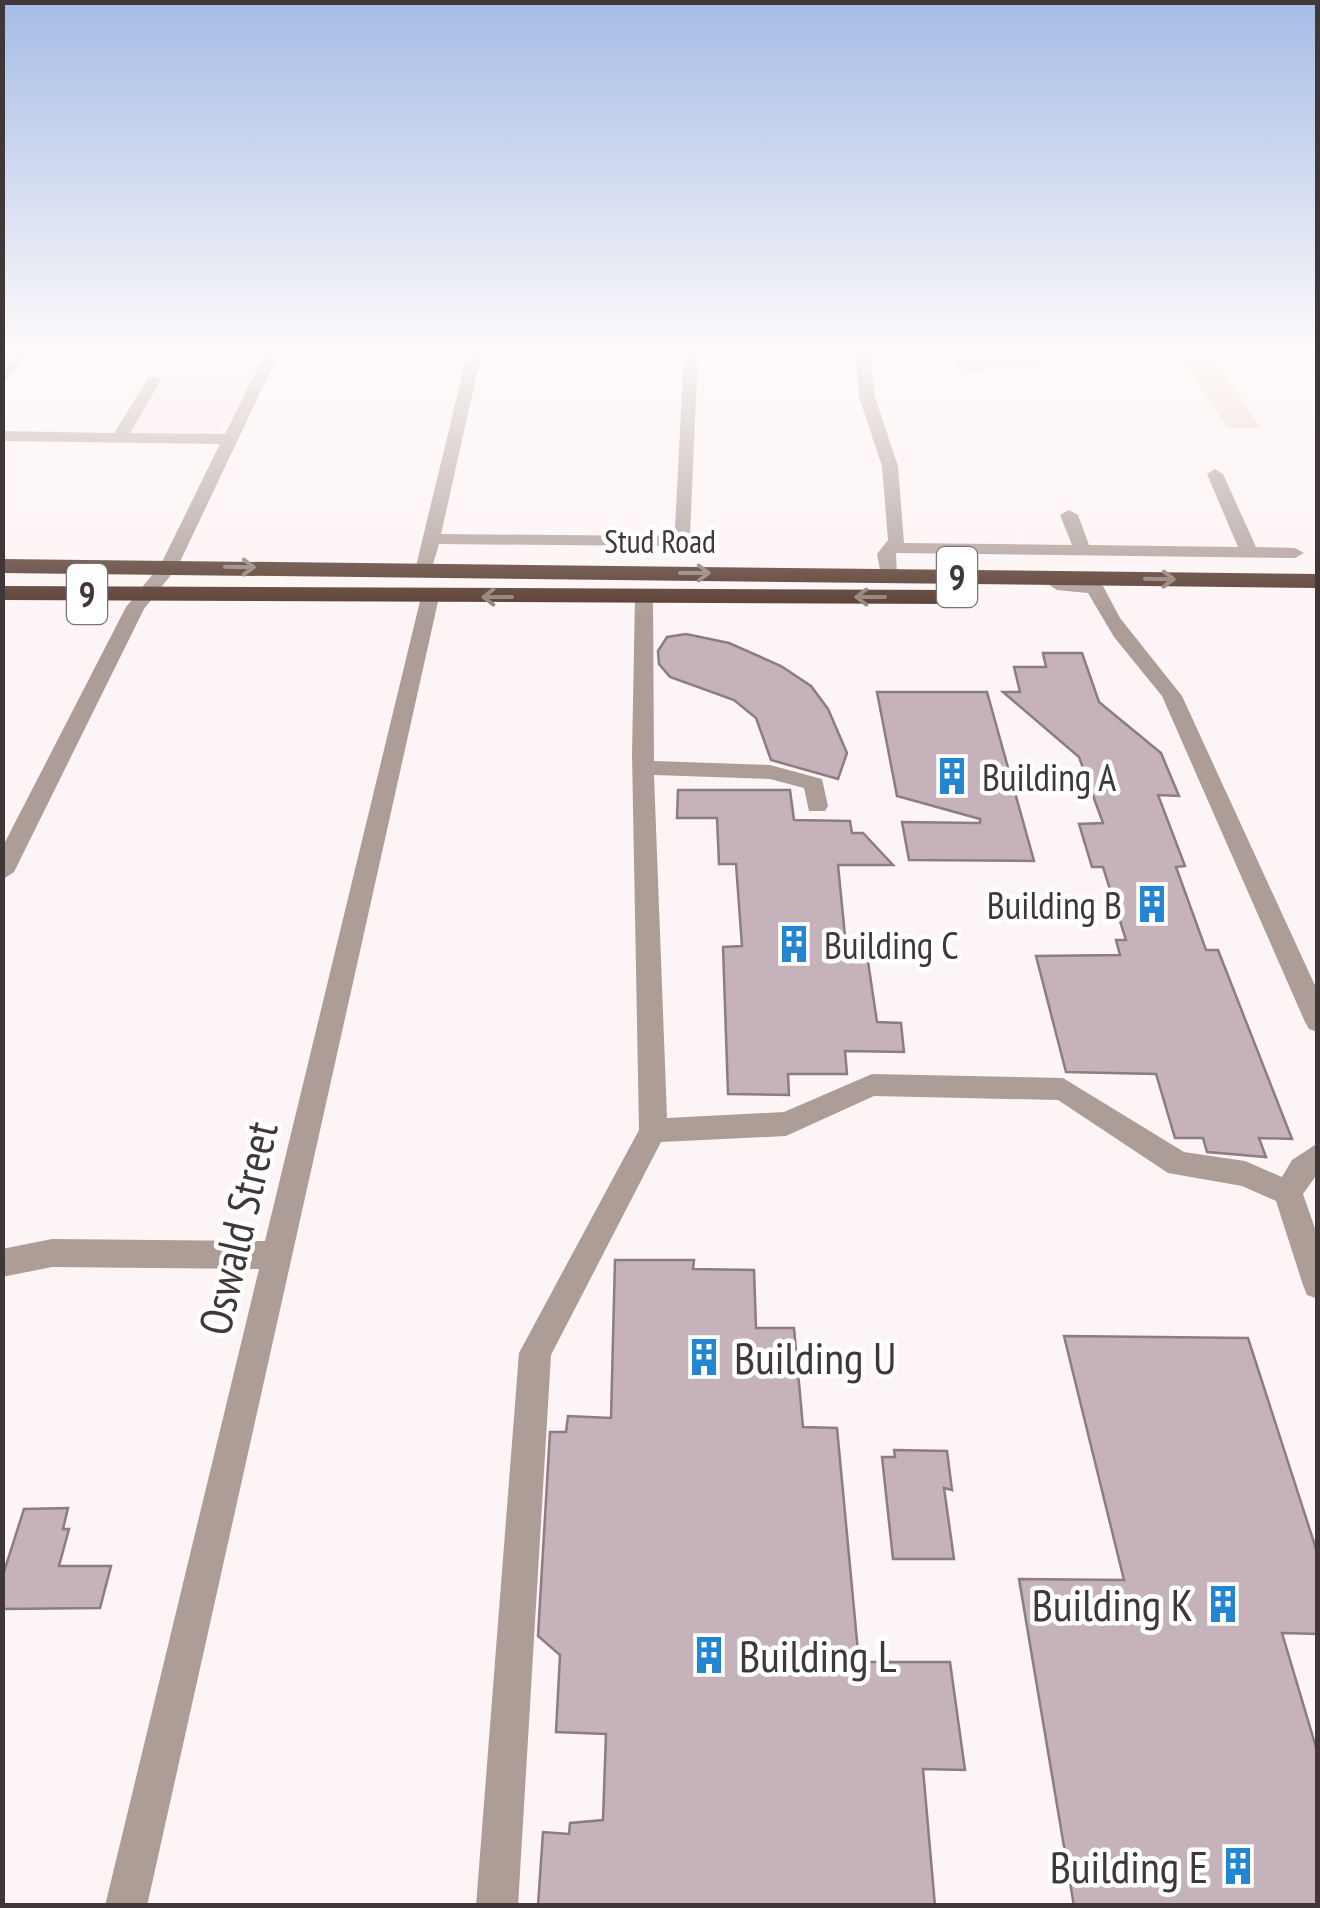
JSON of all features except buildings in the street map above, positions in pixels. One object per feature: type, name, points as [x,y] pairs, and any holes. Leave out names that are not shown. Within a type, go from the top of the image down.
[{"type":"highway","name":"Stud Road","points":[[2,566],[169,566],[644,598],[1318,600]]},
{"type":"highway","name":"Stud Road","points":[[2,594],[888,576],[1318,580]]},
{"type":"street","points":[[2,872],[143,594],[169,566],[228,440]]},
{"type":"street","name":"Oswald Street","points":[[126,1906],[427,583],[432,539],[455,440]]},
{"type":"street","points":[[432,539],[662,541],[684,532],[687,440]]},
{"type":"street","points":[[882,440],[890,466],[897,540],[886,554],[888,576]]},
{"type":"street","points":[[1215,474],[1249,552]]},
{"type":"street","points":[[1069,515],[1082,549]]},
{"type":"street","points":[[894,548],[1295,552]]},
{"type":"street","points":[[917,576],[941,584],[1086,584],[1096,590],[1128,646],[1154,668],[1191,732],[1318,1022]]},
{"type":"street","points":[[496,1906],[534,1353],[654,1131],[644,598]]},
{"type":"street","points":[[645,768],[770,772],[814,784],[817,806]]},
{"type":"street","points":[[654,1131],[786,1124],[872,1085],[1063,1089],[1178,1164],[1245,1174],[1288,1194],[1318,1285]]},
{"type":"street","points":[[1288,1194],[1302,1169],[1318,1155]]},
{"type":"street","points":[[2,1263],[52,1253],[276,1255]]},
{"type":"place","name":"Building A","points":[[952,776]]},
{"type":"place","name":"Building B","points":[[1152,904]]},
{"type":"place","name":"Building C","points":[[794,944]]},
{"type":"place","name":"Building U","points":[[704,1357]]},
{"type":"place","name":"Building K","points":[[1223,1604]]},
{"type":"place","name":"Building L","points":[[709,1655]]},
{"type":"place","name":"Building E","points":[[1238,1866]]}]
